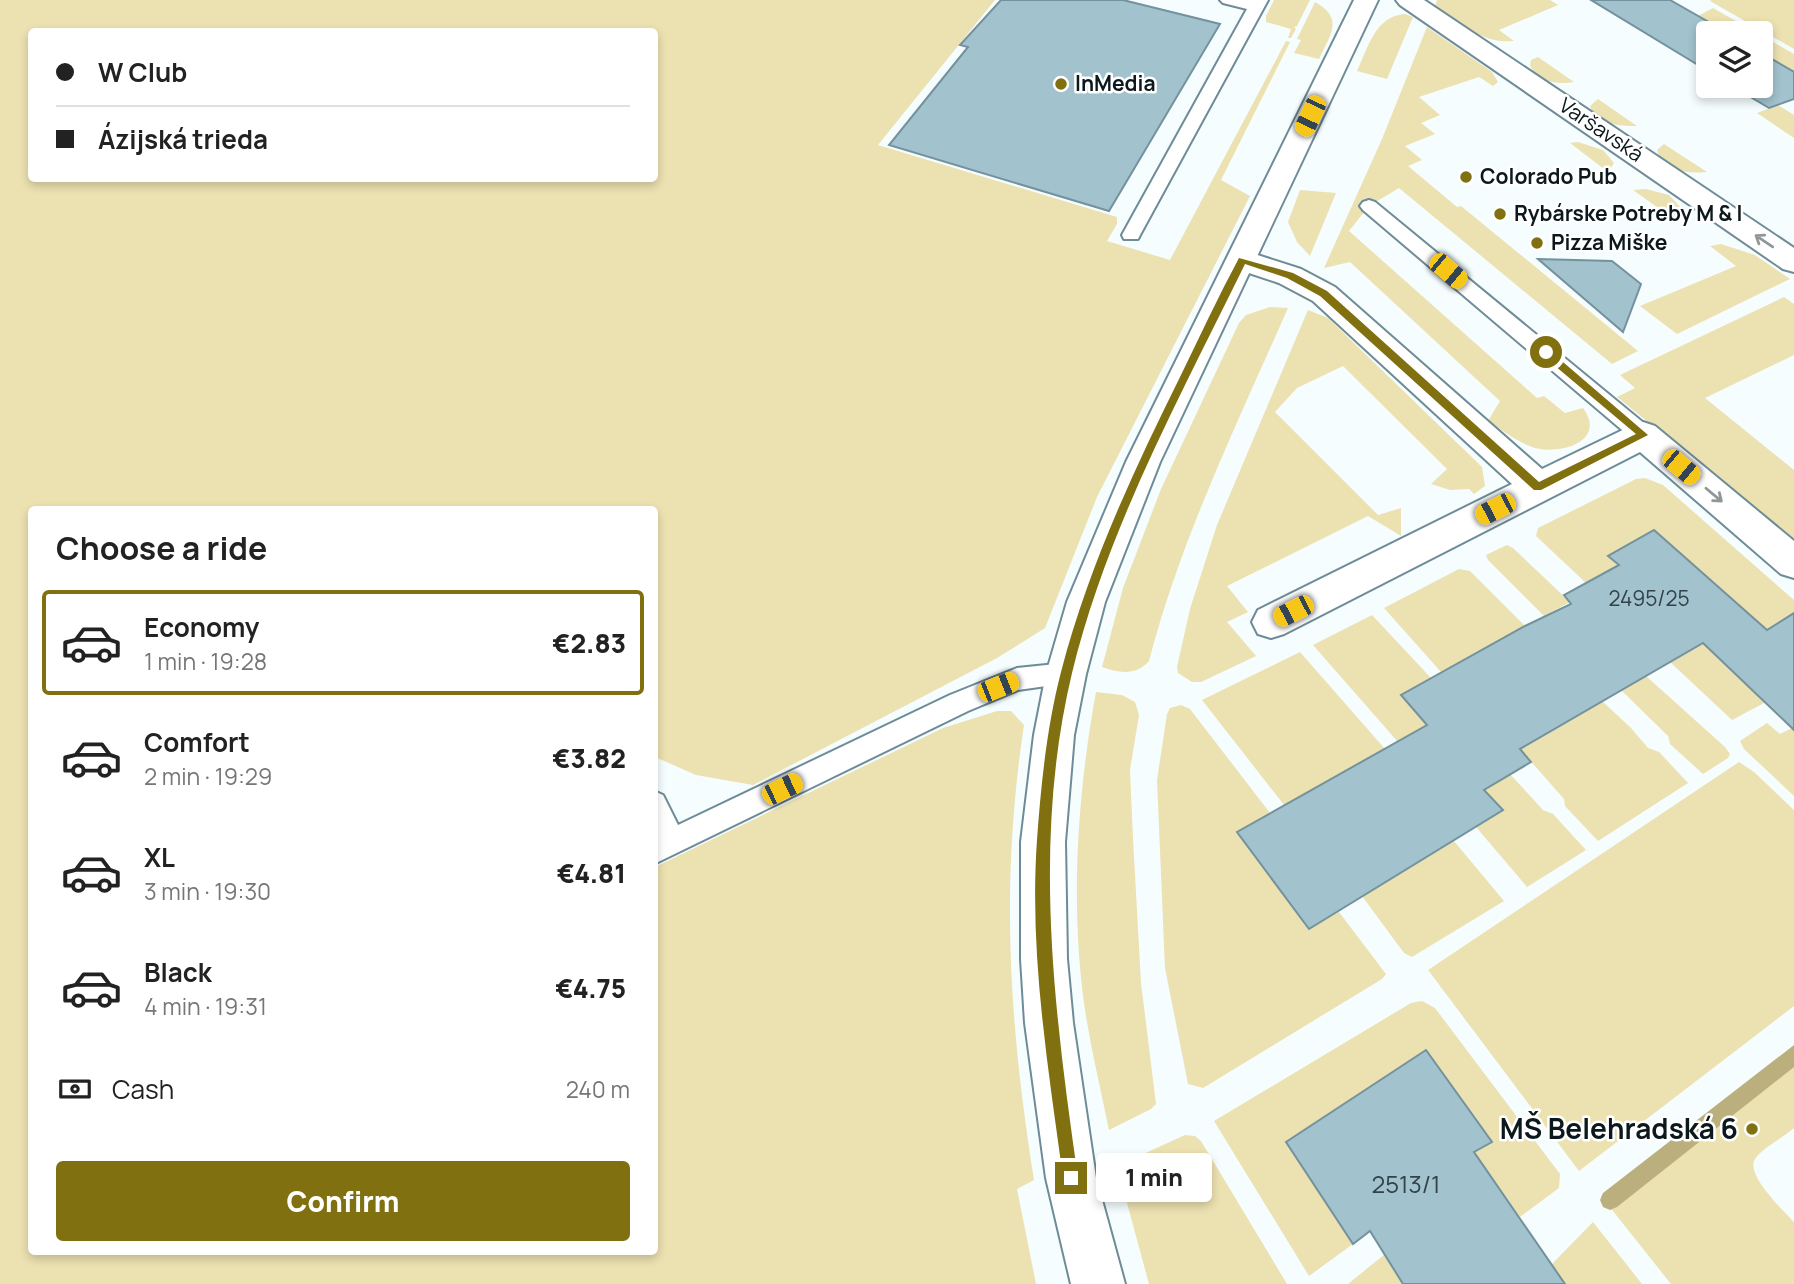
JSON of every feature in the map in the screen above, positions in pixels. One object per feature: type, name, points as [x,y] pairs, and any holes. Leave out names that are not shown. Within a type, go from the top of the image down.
[{"type":"street","points":[[1098,1284],[1071,1178],[1049,1023],[1044,959],[1044,828],[1054,735],[1066,674],[1086,602],[1132,487],[1366,0]]},
{"type":"street","name":"Varšavská","points":[[1408,0],[1794,262]]},
{"type":"street","points":[[1242,260],[1290,276],[1324,294],[1538,487]]},
{"type":"street","points":[[1271,622],[1643,435],[1794,563]]},
{"type":"lane","points":[[1131,235],[1259,4],[1228,0]]},
{"type":"lane","points":[[1369,205],[1643,435]]},
{"type":"lane","points":[[658,823],[663,847],[959,704],[1017,680],[1066,674]]},
{"type":"shaded area","points":[[0,0],[995,0],[878,145],[1117,217],[1117,224],[1107,241],[1170,260],[1286,41],[1290,42],[1221,180],[1250,196],[1097,497],[1045,628],[997,658],[753,785],[696,775],[658,758],[658,506],[28,506],[28,1255],[658,1255],[658,866],[943,728],[997,711],[1011,711],[1024,725],[1012,841],[1011,953],[1019,1065],[1034,1180],[1017,1189],[1036,1284],[0,1284]]},
{"type":"shaded area","points":[[1274,0],[1310,0],[1294,27],[1296,29],[1291,38],[1288,38],[1291,29],[1266,22]]},
{"type":"shaded area","points":[[1437,0],[1550,0],[1558,5],[1499,30],[1514,41],[1502,41],[1482,36],[1463,25],[1435,6]]},
{"type":"shaded area","points":[[1794,0],[1794,49],[1773,37],[1773,21],[1745,21],[1710,1]]},
{"type":"shaded area","points":[[1315,2],[1324,8],[1332,21],[1330,35],[1319,59],[1294,53],[1301,40],[1297,39]]},
{"type":"shaded area","points":[[1713,8],[1736,21],[1707,21],[1698,16]]},
{"type":"shaded area","points":[[1405,14],[1413,17],[1387,79],[1357,71],[1369,43],[1380,27],[1395,16]]},
{"type":"shaded area","points":[[1427,27],[1492,72],[1498,82],[1493,86],[1479,77],[1419,97],[1440,115],[1421,123],[1435,134],[1405,146],[1422,160],[1408,166],[1638,351],[1612,364],[1399,188],[1369,206],[1349,231],[1537,398],[1544,396],[1565,413],[1583,408],[1589,420],[1589,430],[1585,438],[1566,448],[1532,447],[1488,421],[1500,401],[1350,262],[1324,268],[1382,139]]},
{"type":"shaded area","points":[[1773,42],[1794,54],[1794,72],[1773,59]]},
{"type":"shaded area","points":[[1538,57],[1574,82],[1555,82],[1539,76],[1530,66],[1531,60]]},
{"type":"shaded area","points":[[1598,99],[1637,126],[1616,125],[1597,117],[1590,106]]},
{"type":"shaded area","points":[[1778,105],[1794,115],[1794,138],[1757,113]]},
{"type":"shaded area","points":[[1578,142],[1603,150],[1614,163],[1608,172],[1570,143]]},
{"type":"shaded area","points":[[1664,144],[1707,172],[1670,167],[1664,163],[1657,150]]},
{"type":"shaded area","points":[[1646,189],[1669,195],[1683,210],[1683,217],[1678,222],[1633,190]]},
{"type":"shaded area","points":[[1300,190],[1336,193],[1310,256],[1297,242],[1288,222]]},
{"type":"shaded area","points":[[1721,244],[1755,255],[1790,279],[1677,334],[1640,306],[1736,266],[1710,246]]},
{"type":"shaded area","points":[[1784,297],[1794,304],[1794,355],[1705,398],[1794,470],[1794,540],[1617,397],[1635,388],[1620,375]]},
{"type":"shaded area","points":[[1270,307],[1288,308],[1194,526],[1162,615],[1149,661],[1139,669],[1127,672],[1102,667],[1123,588],[1161,489],[1239,323],[1246,315]]},
{"type":"shaded area","points":[[1308,310],[1328,318],[1482,467],[1485,486],[1474,494],[1469,489],[1450,490],[1431,484],[1447,469],[1343,366],[1297,388],[1275,412],[1378,515],[1401,508],[1401,536],[1368,516],[1227,586],[1248,612],[1227,622],[1256,656],[1201,682],[1192,682],[1178,673],[1177,667],[1190,609],[1217,525]]},
{"type":"shaded area","points":[[1645,478],[1663,485],[1794,600],[1794,631],[1782,621],[1767,630],[1654,530],[1609,556],[1625,571],[1613,578],[1606,572],[1586,583],[1536,536],[1538,528],[1636,479]]},
{"type":"shaded area","points":[[1507,545],[1570,602],[1544,616],[1488,560],[1486,555]]},
{"type":"shaded area","points":[[1459,569],[1470,571],[1525,626],[1441,672],[1384,608]]},
{"type":"shaded area","points":[[1372,615],[1431,678],[1401,695],[1428,726],[1398,742],[1313,645]]},
{"type":"shaded area","points":[[1703,643],[1766,702],[1732,720],[1670,662]]},
{"type":"shaded area","points":[[1300,652],[1385,749],[1284,805],[1202,700]]},
{"type":"shaded area","points":[[1646,676],[1725,747],[1730,754],[1728,758],[1703,774],[1670,744],[1668,736],[1621,690]]},
{"type":"shaded area","points":[[1096,692],[1122,695],[1135,702],[1139,715],[1130,770],[1133,839],[1141,983],[1156,1104],[1109,1130],[1085,1010],[1078,931],[1080,811]]},
{"type":"shaded area","points":[[1602,701],[1648,748],[1659,752],[1688,783],[1598,841],[1565,806],[1564,799],[1520,749]]},
{"type":"shaded area","points":[[1181,705],[1190,709],[1270,813],[1238,832],[1308,929],[1339,912],[1386,974],[1382,979],[1203,1088],[1188,1084],[1165,968],[1157,780],[1167,714],[1170,708]]},
{"type":"shaded area","points":[[1767,723],[1780,734],[1794,727],[1794,796],[1744,749],[1740,741]]},
{"type":"shaded area","points":[[1499,762],[1543,810],[1553,814],[1586,850],[1527,887],[1476,827],[1502,810],[1473,777]]},
{"type":"shaded area","points":[[1739,762],[1754,772],[1794,810],[1794,1006],[1579,1171],[1428,970]]},
{"type":"shaded area","points":[[1454,841],[1504,901],[1412,957],[1404,953],[1362,896]]},
{"type":"shaded area","points":[[1422,1001],[1435,1008],[1560,1174],[1559,1188],[1520,1217],[1474,1153],[1492,1141],[1426,1050],[1287,1142],[1353,1244],[1309,1276],[1214,1121],[1411,1003]]},
{"type":"shaded area","name":"MŠ Belehradská 6","points":[[1794,1046],[1794,1128],[1762,1151],[1753,1166],[1760,1183],[1794,1222],[1794,1284],[1671,1284],[1601,1196]]},
{"type":"shaded area","points":[[1185,1135],[1195,1136],[1201,1141],[1287,1284],[1149,1284],[1117,1166]]},
{"type":"shaded area","points":[[1593,1222],[1642,1284],[1565,1284],[1551,1265]]},
{"type":"shaded area","points":[[1385,1254],[1403,1284],[1348,1284]]},
{"type":"building","name":"InMedia","points":[[1001,0],[1123,0],[1220,24],[1109,211],[889,145],[968,47],[960,45]]},
{"type":"building","points":[[1591,0],[1670,0],[1707,21],[1696,21],[1696,64]]},
{"type":"building","points":[[1773,60],[1794,72],[1794,99],[1769,108],[1752,98],[1773,98]]},
{"type":"building","points":[[1538,259],[1612,261],[1641,284],[1623,332]]},
{"type":"building","points":[[1654,530],[1767,630],[1794,613],[1794,730],[1703,643],[1520,749],[1531,762],[1484,790],[1503,810],[1309,929],[1237,832],[1427,725],[1401,695],[1525,626],[1571,604],[1564,595],[1619,565],[1608,556]]},
{"type":"building","points":[[1426,1050],[1492,1142],[1474,1152],[1565,1284],[1403,1284],[1370,1231],[1353,1244],[1286,1142]]},
{"type":"waterway","points":[[1610,1200],[1794,1055]]},
{"type":"place","name":"InMedia","points":[[1061,84]]},
{"type":"place","name":"Colorado Pub","points":[[1466,177]]},
{"type":"place","name":"Rybárske Potreby M & I","points":[[1500,214]]},
{"type":"place","name":"Pizza Miške","points":[[1537,243]]},
{"type":"place","name":"MŠ Belehradská 6","points":[[1752,1129]]},
{"type":"route","points":[[1071,1178],[1049,1023],[1044,959],[1044,842],[1054,735],[1066,674],[1086,602],[1111,536],[1143,462],[1242,260],[1290,276],[1324,294],[1538,487],[1643,435],[1546,352]]}]
